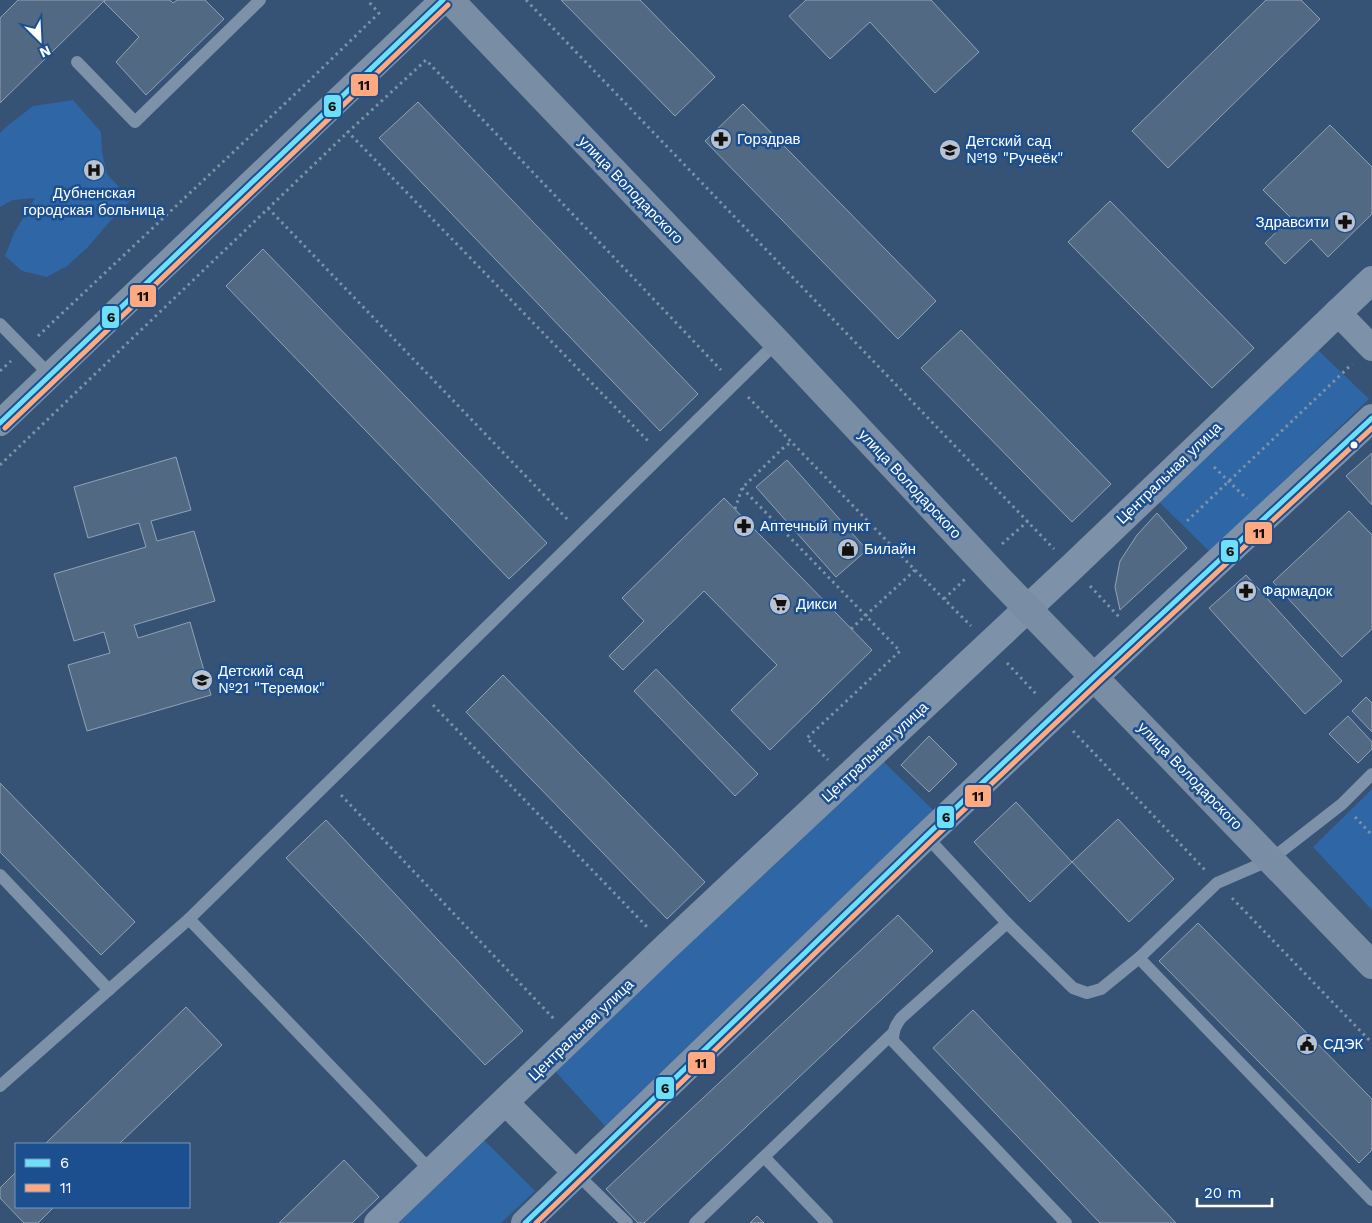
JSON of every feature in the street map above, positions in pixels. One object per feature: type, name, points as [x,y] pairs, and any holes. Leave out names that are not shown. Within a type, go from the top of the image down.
[{"type":"main road","name":"улица Володарского","points":[[450,0],[777,342],[1027,608],[1372,965]]},
{"type":"street","points":[[0,423],[443,0]]},
{"type":"street","name":"Центральная улица","points":[[378,1223],[666,947],[1072,567],[1372,280]]},
{"type":"street","points":[[1337,312],[1371,348]]},
{"type":"street","points":[[525,1223],[926,836],[1372,418]]},
{"type":"street","points":[[505,1102],[576,1173]]},
{"type":"lane","points":[[77,62],[135,122],[260,0]]},
{"type":"lane","points":[[0,324],[50,375]]},
{"type":"lane","points":[[1,1083],[189,919],[777,342]]},
{"type":"lane","points":[[926,836],[1007,922],[1073,988],[1087,993],[1102,990],[1139,958],[1217,883],[1270,860],[1342,804],[1372,774]]},
{"type":"lane","points":[[0,875],[109,990]]},
{"type":"lane","points":[[189,919],[432,1172]]},
{"type":"lane","points":[[1007,922],[901,1018],[893,1033],[893,1041],[1066,1223]]},
{"type":"lane","points":[[1139,958],[1372,1200]]},
{"type":"lane","points":[[695,1223],[893,1033]]},
{"type":"lane","points":[[764,1157],[827,1223]]},
{"type":"lane","points":[[576,1173],[627,1223]]},
{"type":"path","points":[[0,371],[298,92],[378,13],[367,0]]},
{"type":"path","points":[[526,0],[1138,636]]},
{"type":"path","points":[[0,465],[268,208],[426,60],[915,570],[851,629]]},
{"type":"path","points":[[328,110],[662,455]]},
{"type":"path","points":[[247,187],[581,534]]},
{"type":"path","points":[[1187,521],[1371,348]]},
{"type":"path","points":[[735,509],[742,488],[791,442]]},
{"type":"path","points":[[1195,448],[1265,517]]},
{"type":"path","points":[[742,488],[900,651],[806,738],[828,760]]},
{"type":"path","points":[[420,692],[666,947]]},
{"type":"path","points":[[328,782],[572,1038]]},
{"type":"shaded area","points":[[73,100],[101,132],[102,152],[107,174],[131,200],[88,247],[67,266],[47,277],[22,271],[5,256],[14,233],[35,198],[13,200],[0,207],[0,133],[33,106]]},
{"type":"shaded area","points":[[1318,350],[1369,399],[1210,552],[1155,498]]},
{"type":"shaded area","points":[[882,760],[933,810],[605,1126],[554,1070]]},
{"type":"shaded area","points":[[1372,789],[1372,910],[1313,847]]},
{"type":"shaded area","points":[[484,1140],[535,1191],[501,1223],[398,1223]]},
{"type":"building","points":[[18,0],[105,0],[0,103],[0,18]]},
{"type":"building","points":[[105,0],[170,0],[173,3],[177,0],[205,0],[224,19],[146,95],[116,62],[139,37],[104,2]]},
{"type":"building","points":[[561,0],[640,0],[715,77],[675,116]]},
{"type":"building","points":[[806,0],[931,0],[979,52],[935,93],[870,22],[830,59],[789,16]]},
{"type":"building","points":[[1266,0],[1301,0],[1320,19],[1168,168],[1132,131]]},
{"type":"building","points":[[418,102],[698,394],[660,431],[379,138]]},
{"type":"building","points":[[743,104],[936,301],[898,339],[705,141]]},
{"type":"building","points":[[1330,125],[1372,167],[1372,214],[1328,257],[1311,239],[1285,264],[1265,243],[1291,218],[1263,190]]},
{"type":"building","points":[[1110,201],[1254,348],[1212,388],[1068,242]]},
{"type":"building","points":[[263,249],[547,543],[509,579],[226,286]]},
{"type":"building","points":[[961,330],[1111,484],[1072,522],[921,368]]},
{"type":"building","points":[[1372,453],[1372,505],[1346,476]]},
{"type":"building","points":[[176,457],[191,510],[151,521],[157,541],[194,531],[215,601],[134,625],[138,638],[190,622],[211,695],[87,731],[68,665],[110,653],[104,632],[74,641],[54,574],[146,547],[139,523],[88,538],[74,487]]},
{"type":"building","points":[[787,460],[867,550],[836,577],[756,487]]},
{"type":"building","points":[[724,498],[872,650],[770,750],[731,710],[777,665],[704,591],[623,670],[609,656],[644,621],[622,598]]},
{"type":"building","points":[[1349,511],[1372,535],[1372,629],[1342,657],[1273,582]]},
{"type":"building","points":[[1157,513],[1187,548],[1120,610],[1115,587],[1120,561],[1137,535]]},
{"type":"building","points":[[1246,575],[1342,681],[1305,714],[1209,608]]},
{"type":"building","points":[[656,669],[758,774],[735,796],[634,691]]},
{"type":"building","points":[[503,675],[705,882],[667,919],[466,712]]},
{"type":"building","points":[[1366,697],[1372,703],[1372,732],[1352,711]]},
{"type":"building","points":[[1348,716],[1372,742],[1372,749],[1358,763],[1329,734]]},
{"type":"building","points":[[929,736],[957,764],[929,792],[901,765]]},
{"type":"building","points":[[0,783],[135,922],[101,955],[0,852]]},
{"type":"building","points":[[1016,802],[1072,862],[1030,902],[974,842]]},
{"type":"building","points":[[1118,819],[1174,879],[1129,922],[1072,862]]},
{"type":"building","points":[[326,820],[523,1031],[485,1065],[286,858]]},
{"type":"building","points":[[898,915],[933,951],[644,1223],[638,1223],[606,1189]]},
{"type":"building","points":[[1198,923],[1372,1099],[1372,1150],[1359,1163],[1159,961]]},
{"type":"building","points":[[186,1007],[222,1045],[120,1143],[46,1143]]},
{"type":"building","points":[[973,1010],[1176,1223],[1100,1223],[933,1048]]},
{"type":"building","points":[[344,1160],[379,1197],[352,1223],[279,1223]]},
{"type":"building","points":[[15,1173],[15,1208],[53,1208],[38,1223],[24,1223],[0,1198],[0,1188]]},
{"type":"building","points":[[757,1216],[764,1223],[750,1223]]},
{"type":"transit line","name":"6","points":[[0,423],[443,0]]},
{"type":"transit line","name":"11","points":[[5,428],[448,5]]},
{"type":"transit line","name":"6","points":[[525,1223],[926,836],[1372,418]]},
{"type":"transit line","name":"11","points":[[536,1223],[931,841],[1372,428]]},
{"type":"place","name":"Горздрав","points":[[721,139]]},
{"type":"place","name":"Детский сад №19 \"Ручеёк\"","points":[[950,150]]},
{"type":"place","name":"Дубненская городская больница","points":[[94,170]]},
{"type":"place","name":"Здравсити","points":[[1345,222]]},
{"type":"place","name":"Аптечный пункт","points":[[744,526]]},
{"type":"place","name":"Билайн","points":[[848,549]]},
{"type":"place","name":"Фармадок","points":[[1246,591]]},
{"type":"place","name":"Дикси","points":[[780,604]]},
{"type":"place","name":"Детский сад №21 \"Теремок\"","points":[[202,680]]},
{"type":"place","name":"СДЭК","points":[[1307,1044]]}]
